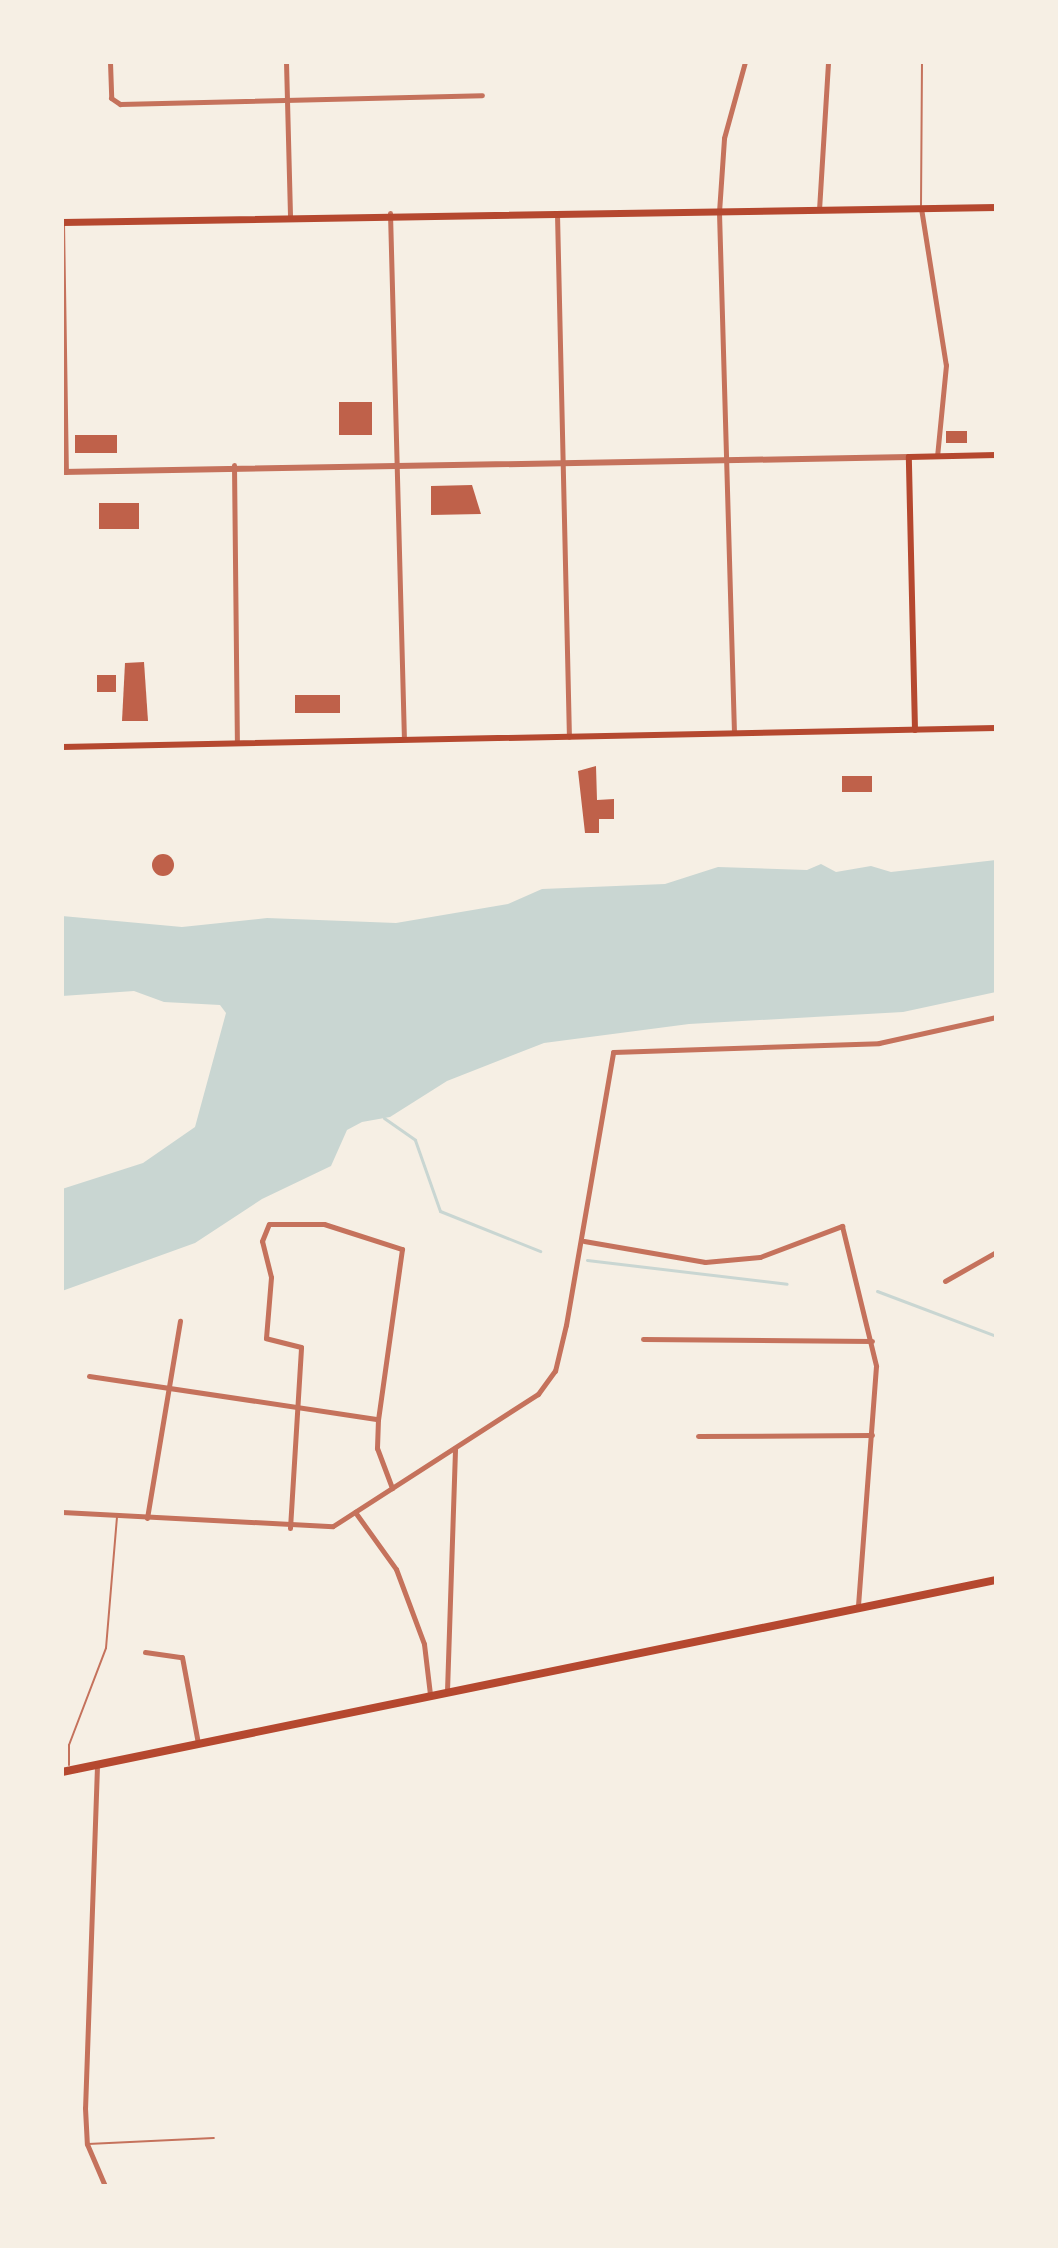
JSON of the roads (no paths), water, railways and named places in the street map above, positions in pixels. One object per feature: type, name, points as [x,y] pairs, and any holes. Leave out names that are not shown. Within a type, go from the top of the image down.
[{"type":"highway","points":[[66,1771],[858,1604],[996,1580]]},
{"type":"main road","points":[[62,222],[390,213],[996,207]]},
{"type":"main road","points":[[915,730],[909,457],[996,455]]},
{"type":"main road","points":[[62,747],[996,728]]},
{"type":"street","points":[[110,62],[111,98],[120,104],[482,95]]},
{"type":"street","points":[[286,62],[290,217]]},
{"type":"street","points":[[734,733],[729,459],[719,212],[724,138],[745,62]]},
{"type":"street","points":[[819,210],[828,62]]},
{"type":"street","points":[[921,208],[946,365],[937,456]]},
{"type":"street","points":[[390,213],[404,739]]},
{"type":"street","points":[[557,213],[569,737]]},
{"type":"street","points":[[62,222],[64,472],[234,465],[909,457]]},
{"type":"street","points":[[234,465],[237,743]]},
{"type":"street","points":[[62,1512],[290,1528],[333,1526],[538,1394],[555,1371],[584,1241],[613,1052],[879,1043],[996,1017]]},
{"type":"street","points":[[290,1528],[295,1403],[301,1347],[266,1338],[271,1277],[262,1241],[269,1224],[324,1224],[402,1249],[378,1419],[377,1448],[392,1488]]},
{"type":"street","points":[[584,1241],[705,1262],[760,1257],[842,1226],[872,1341],[872,1435],[858,1604]]},
{"type":"street","points":[[945,1281],[996,1252]]},
{"type":"street","points":[[147,1518],[173,1388],[180,1321]]},
{"type":"street","points":[[643,1339],[872,1341]]},
{"type":"street","points":[[89,1376],[295,1403],[378,1419]]},
{"type":"street","points":[[698,1436],[872,1435]]},
{"type":"street","points":[[447,1691],[455,1447]]},
{"type":"street","points":[[355,1512],[396,1569],[424,1644],[430,1694]]},
{"type":"street","points":[[145,1652],[182,1657],[198,1743]]},
{"type":"street","points":[[97,1765],[87,2144],[105,2186]]},
{"type":"lane","points":[[921,208],[922,62]]},
{"type":"lane","points":[[66,1771],[69,1745],[106,1648],[117,1516]]},
{"type":"lane","points":[[87,2144],[214,2138]]},
{"type":"waterway","points":[[384,1118],[415,1140],[440,1211],[540,1251]]},
{"type":"waterway","points":[[587,1260],[787,1284]]},
{"type":"waterway","points":[[877,1291],[996,1336]]}]
